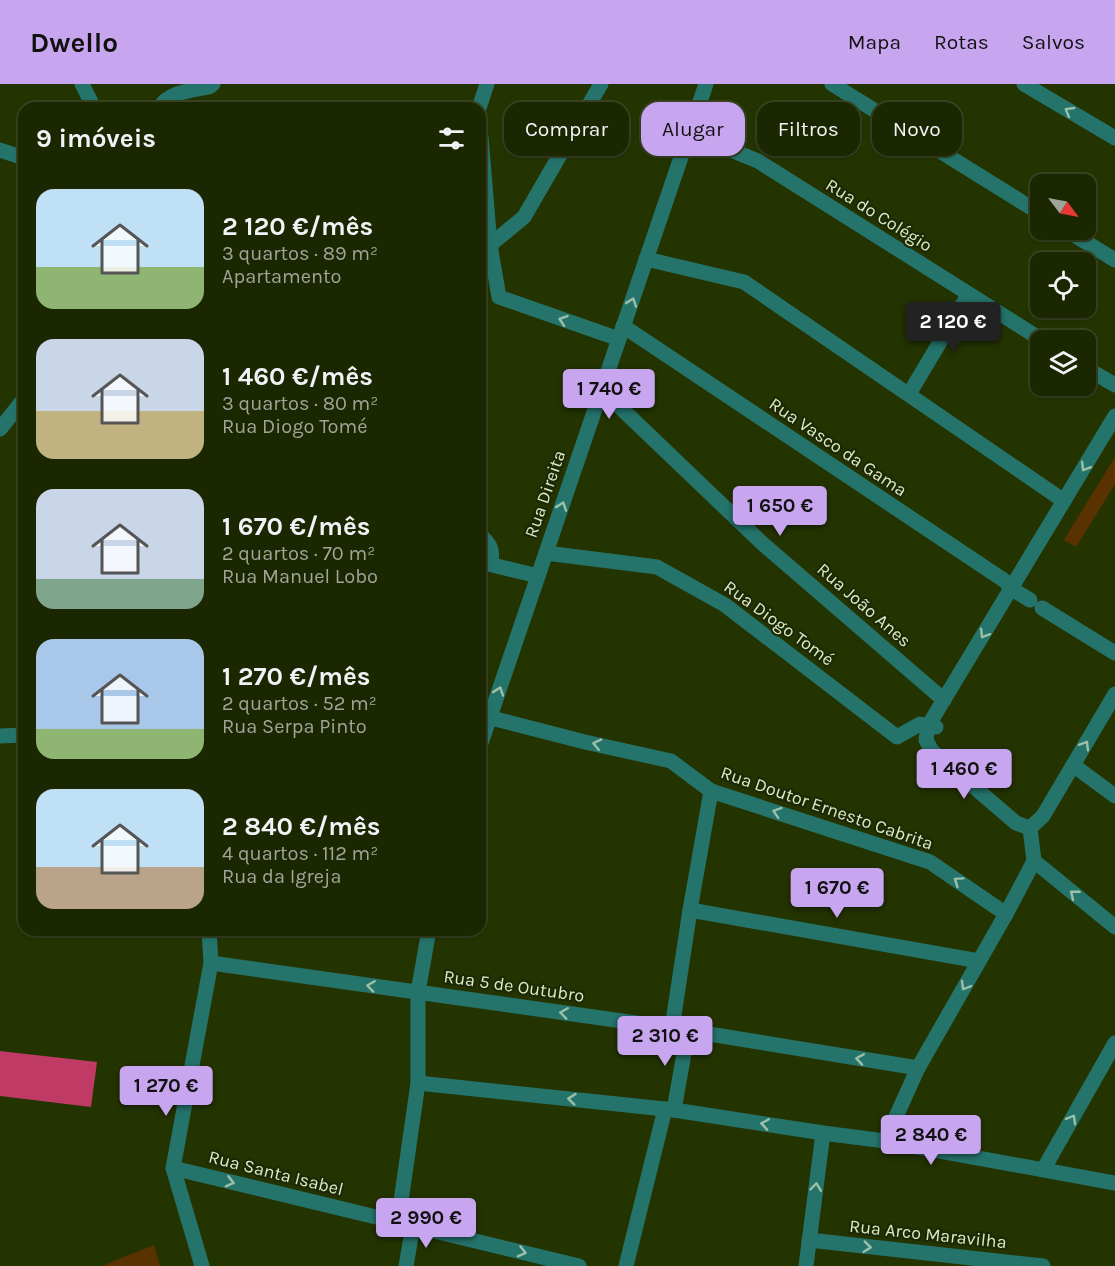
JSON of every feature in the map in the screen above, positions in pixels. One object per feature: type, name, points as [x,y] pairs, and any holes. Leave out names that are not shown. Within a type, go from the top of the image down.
[{"type":"street","points":[[82,84],[91,102]]},
{"type":"street","points":[[164,102],[177,93],[209,87],[213,84]]},
{"type":"street","points":[[486,249],[524,217],[601,84]]},
{"type":"street","name":"Rua Direita","points":[[700,102],[706,84]]},
{"type":"street","points":[[832,84],[1030,207]]},
{"type":"street","points":[[1024,84],[1115,138]]},
{"type":"street","points":[[481,102],[486,85]]},
{"type":"street","points":[[0,150],[18,156]]},
{"type":"street","name":"Rua Direita","points":[[486,713],[538,576],[681,156]]},
{"type":"street","name":"Rua do Colégio","points":[[744,156],[758,162],[1030,333]]},
{"type":"street","points":[[1082,240],[1115,260]]},
{"type":"street","name":"Rua Vasco da Gama","points":[[486,253],[499,297],[621,333],[1005,581],[1012,589],[1115,653]]},
{"type":"street","points":[[646,259],[744,282],[1064,501]]},
{"type":"street","points":[[909,394],[968,295]]},
{"type":"street","points":[[1096,374],[1115,386]]},
{"type":"street","name":"Rua João Anes","points":[[602,390],[763,544],[944,700]]},
{"type":"street","points":[[0,429],[18,406]]},
{"type":"street","points":[[1030,828],[1016,823],[932,751],[931,731],[944,700],[1115,416]]},
{"type":"street","points":[[486,540],[492,555],[486,562]]},
{"type":"street","name":"Rua Diogo Tomé","points":[[546,553],[657,567],[724,605],[897,737],[920,724],[931,731]]},
{"type":"street","points":[[486,563],[538,576]]},
{"type":"street","points":[[1030,828],[1043,816],[1115,694]]},
{"type":"street","name":"Rua Doutor Ernesto Cabrita","points":[[486,716],[671,761],[711,791],[930,862],[1006,914]]},
{"type":"street","points":[[0,736],[18,735]]},
{"type":"street","points":[[1073,765],[1115,796]]},
{"type":"street","points":[[672,1028],[711,791]]},
{"type":"street","points":[[885,1141],[918,1068],[1034,861],[1030,828]]},
{"type":"street","points":[[1034,861],[1115,927]]},
{"type":"street","points":[[690,910],[979,961]]},
{"type":"street","points":[[202,1266],[173,1168],[211,963],[209,936]]},
{"type":"street","points":[[398,1222],[418,1083],[418,992],[428,936]]},
{"type":"street","name":"Rua 5 de Outubro","points":[[211,963],[688,1030],[918,1068]]},
{"type":"street","points":[[626,1266],[669,1110],[688,1030]]},
{"type":"street","points":[[1043,1170],[1115,1043]]},
{"type":"street","points":[[418,1083],[669,1110],[885,1141],[1115,1183]]},
{"type":"street","points":[[806,1266],[823,1133]]},
{"type":"street","name":"Rua Santa Isabel","points":[[173,1168],[579,1266]]},
{"type":"street","points":[[406,1266],[413,1226]]},
{"type":"street","name":"Rua Arco Maravilha","points":[[809,1240],[1043,1266]]},
{"type":"shaded area","points":[[1115,457],[1115,484],[1076,547],[1064,540]]},
{"type":"shaded area","points":[[0,1051],[97,1062],[91,1107],[0,1096]]},
{"type":"shaded area","points":[[154,1245],[160,1266],[102,1266]]}]
